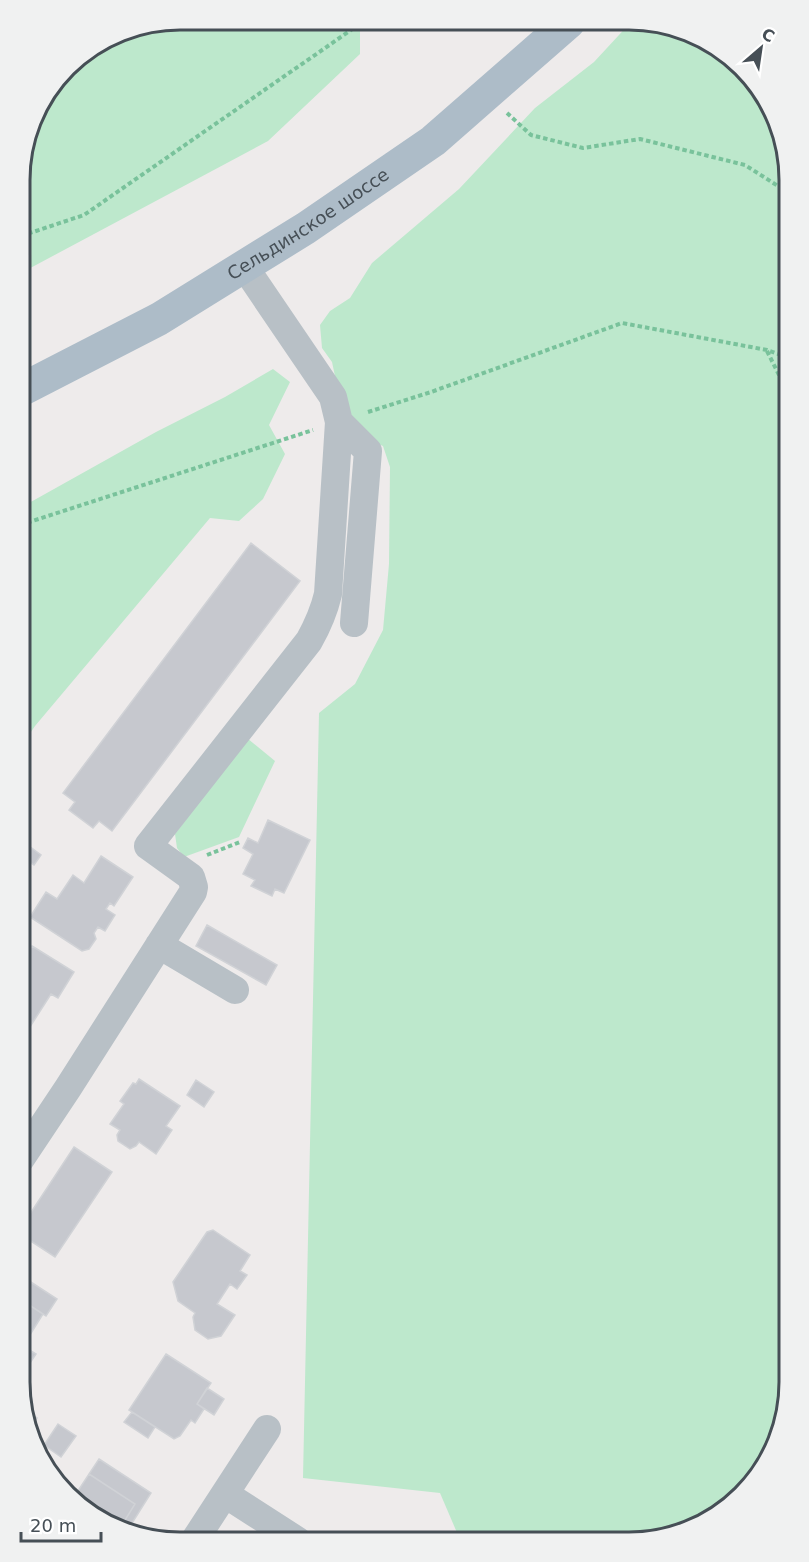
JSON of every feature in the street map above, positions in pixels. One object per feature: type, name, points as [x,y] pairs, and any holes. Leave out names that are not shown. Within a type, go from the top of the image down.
[{"type":"main road","name":"Сельдинское шоссе","points":[[30,385],[159,319],[306,228],[433,141],[560,30]]},
{"type":"lane","points":[[30,1145],[190,898],[194,887],[191,877],[148,846],[309,641],[318,625],[328,594],[339,422],[333,397],[244,266]]},
{"type":"lane","points":[[339,422],[368,451],[354,623]]},
{"type":"lane","points":[[159,945],[235,990]]},
{"type":"lane","points":[[200,1532],[267,1429]]},
{"type":"lane","points":[[225,1494],[283,1532]]},
{"type":"path","points":[[30,233],[84,215],[351,30]]},
{"type":"path","points":[[487,93],[531,135],[583,148],[640,139],[745,165],[779,187]]},
{"type":"path","points":[[30,522],[431,392],[622,323],[779,355]]},
{"type":"path","points":[[766,351],[779,376]]},
{"type":"green space","points":[[360,30],[360,54],[268,141],[30,268],[31,160],[41,122],[67,81],[81,67],[105,50],[122,41],[160,31]]},
{"type":"green space","points":[[624,30],[649,31],[695,45],[728,67],[731,70],[731,78],[739,78],[742,81],[764,114],[778,160],[779,1392],[768,1440],[742,1481],[728,1495],[695,1517],[649,1531],[457,1532],[440,1493],[303,1478],[319,713],[355,684],[383,630],[389,564],[390,467],[383,446],[366,439],[341,404],[332,362],[322,348],[320,325],[330,311],[350,298],[372,263],[459,189],[535,108],[594,62]]},
{"type":"green space","points":[[273,369],[290,382],[269,425],[285,454],[263,499],[239,521],[210,518],[30,733],[30,502],[156,432],[225,397]]},
{"type":"green space","points":[[247,738],[275,761],[239,837],[184,857],[177,848],[175,834]]},
{"type":"building","points":[[251,543],[300,581],[112,831],[99,821],[93,828],[69,810],[75,802],[63,793]]},
{"type":"building","points":[[268,820],[310,840],[284,893],[275,889],[272,896],[251,886],[255,880],[243,874],[253,854],[243,848],[248,838],[258,843]]},
{"type":"building","points":[[30,847],[41,855],[34,865],[30,862]]},
{"type":"building","points":[[101,856],[133,877],[114,906],[110,903],[106,909],[115,915],[105,931],[98,927],[94,933],[96,939],[89,949],[82,951],[30,917],[46,892],[57,899],[73,875],[84,883]]},
{"type":"building","points":[[207,925],[277,965],[266,985],[196,946]]},
{"type":"building","points":[[32,946],[74,972],[58,998],[51,994],[30,1027],[30,949]]},
{"type":"building","points":[[139,1079],[180,1106],[166,1126],[172,1130],[156,1154],[139,1142],[130,1149],[118,1141],[117,1135],[120,1130],[110,1124],[124,1104],[120,1101],[133,1083],[136,1084]]},
{"type":"building","points":[[196,1080],[214,1092],[204,1107],[187,1095]]},
{"type":"building","points":[[74,1147],[112,1172],[55,1257],[30,1241],[30,1214]]},
{"type":"building","points":[[213,1230],[250,1255],[240,1271],[247,1275],[237,1289],[230,1284],[217,1304],[235,1315],[221,1336],[208,1339],[195,1330],[193,1317],[195,1313],[178,1301],[173,1282],[207,1232]]},
{"type":"building","points":[[30,1281],[57,1299],[46,1316],[30,1306]]},
{"type":"building","points":[[30,1306],[43,1314],[30,1335]]},
{"type":"building","points":[[30,1350],[36,1354],[30,1363]]},
{"type":"building","points":[[166,1354],[211,1383],[197,1404],[204,1409],[195,1423],[191,1420],[180,1436],[174,1439],[129,1410]]},
{"type":"building","points":[[207,1388],[224,1399],[214,1415],[197,1404]]},
{"type":"building","points":[[132,1412],[155,1427],[148,1438],[124,1422]]},
{"type":"building","points":[[58,1424],[76,1436],[61,1457],[44,1445]]},
{"type":"building","points":[[99,1459],[151,1493],[132,1524],[124,1522],[135,1504],[89,1474]]},
{"type":"building","points":[[89,1474],[135,1504],[124,1522],[97,1507],[78,1492]]}]
